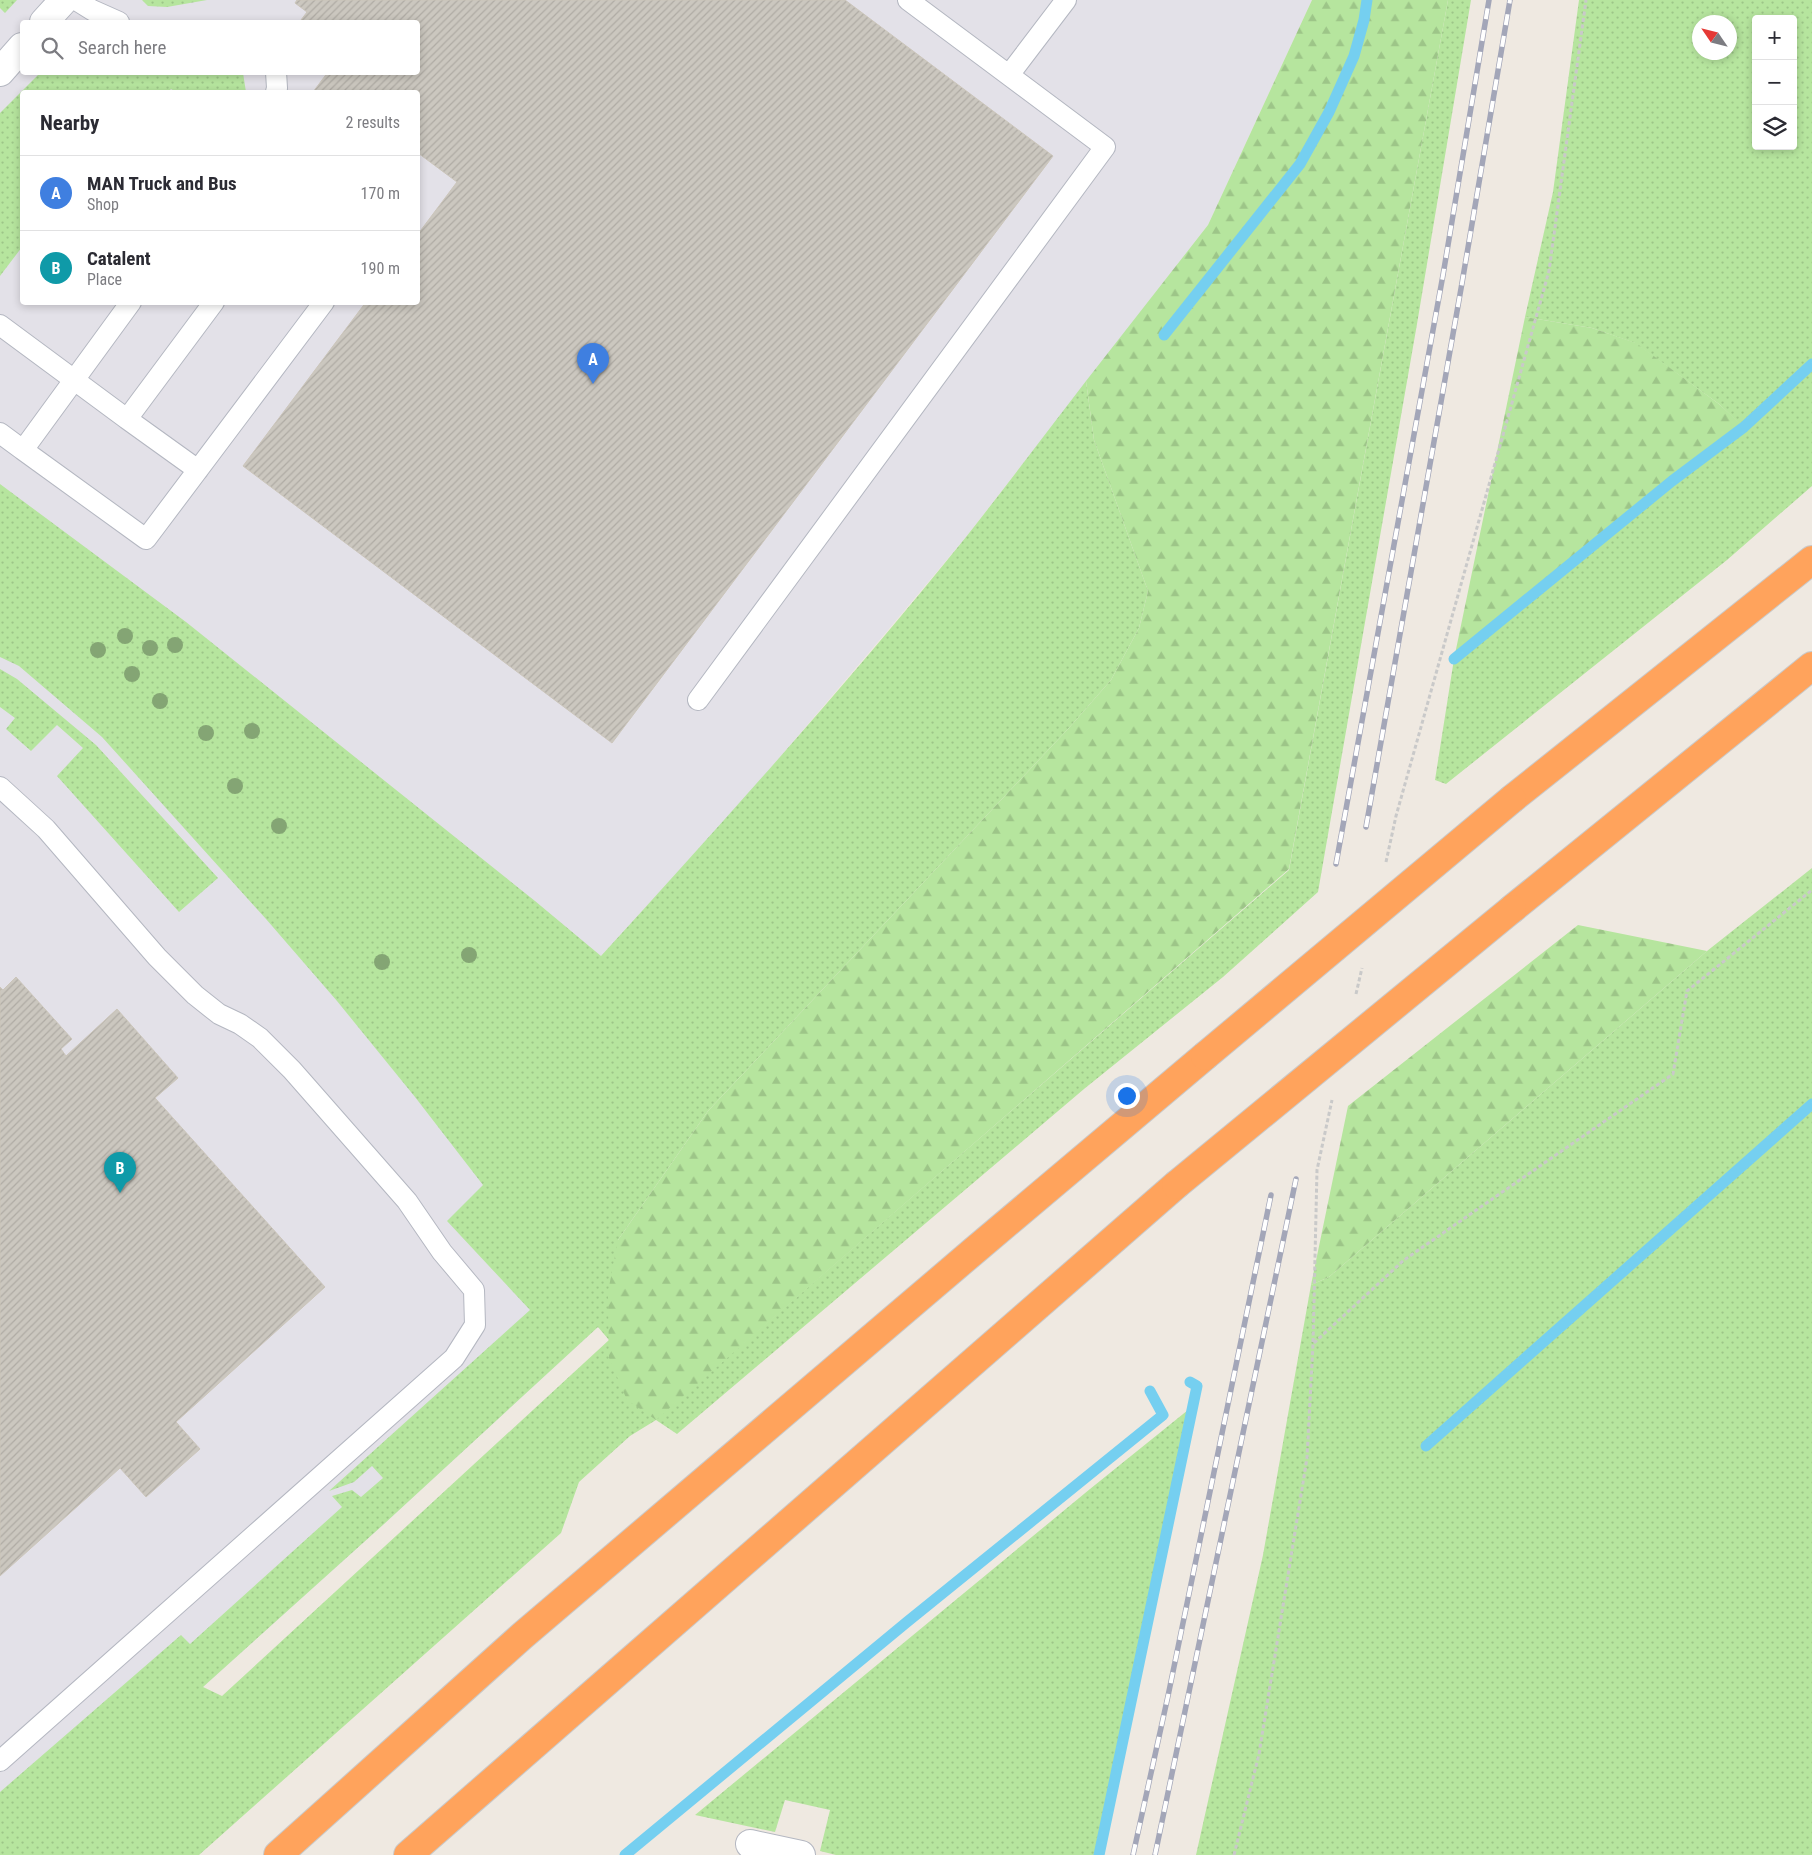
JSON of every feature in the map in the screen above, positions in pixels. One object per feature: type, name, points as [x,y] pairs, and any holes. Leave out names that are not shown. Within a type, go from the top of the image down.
[{"type":"highway","points":[[278,1855],[522,1636],[975,1250],[1512,799],[1812,560]]},
{"type":"highway","points":[[408,1855],[1176,1185],[1812,666]]},
{"type":"street","points":[[46,20],[64,0]]},
{"type":"street","points":[[0,72],[20,49]]},
{"type":"street","points":[[750,1844],[801,1855]]},
{"type":"lane","points":[[76,0],[114,20]]},
{"type":"lane","points":[[698,700],[1104,147],[908,0]]},
{"type":"lane","points":[[1009,75],[1066,0]]},
{"type":"lane","points":[[276,75],[276,90]]},
{"type":"lane","points":[[23,450],[129,305]]},
{"type":"lane","points":[[127,419],[212,305]]},
{"type":"lane","points":[[0,433],[146,539],[322,305]]},
{"type":"lane","points":[[0,326],[198,470]]},
{"type":"lane","points":[[0,787],[46,829],[157,957],[195,995],[219,1014],[240,1024],[260,1038],[292,1070],[407,1201],[442,1252],[474,1290],[475,1325],[454,1358],[0,1761]]},
{"type":"path","points":[[1313,1344],[1404,1260],[1673,1074],[1687,991],[1812,890]]},
{"type":"shaded area","points":[[0,0],[1312,0],[1208,225],[966,537],[741,803],[601,956],[587,1337],[203,1687],[0,1855]]},
{"type":"green space","points":[[0,0],[17,0],[5,13],[0,8]]},
{"type":"green space","points":[[142,0],[207,0],[167,7],[148,6]]},
{"type":"green space","points":[[1312,0],[1448,0],[1289,869],[656,1420],[627,1400],[609,1358],[608,1292],[618,1240],[708,1111],[1068,729],[1111,680],[1139,628],[1148,591],[1094,440],[1086,381],[1208,225]]},
{"type":"green space","points":[[1448,0],[1471,0],[1417,324],[1318,892],[1223,977],[1084,1089],[677,1434],[656,1420],[630,1436],[579,1482],[561,1533],[199,1855],[0,1855],[0,1792],[181,1635],[190,1644],[342,1507],[332,1496],[352,1490],[361,1497],[383,1478],[372,1466],[354,1482],[329,1491],[530,1310],[447,1221],[483,1185],[415,1097],[337,1001],[266,919],[102,737],[19,666],[0,657],[0,484],[186,622],[601,956],[741,801],[878,644],[966,537],[1086,381],[1094,440],[1148,591],[1139,628],[1111,680],[1068,729],[708,1111],[618,1240],[656,1419],[1289,870]],"holes":[[[598,1327],[609,1340],[222,1696],[203,1687]]]},
{"type":"green space","points":[[1579,0],[1812,0],[1812,486],[1727,560],[1446,784],[1435,780],[1454,659],[1672,481],[1743,427],[1719,404],[1635,343],[1592,328],[1525,317],[1553,192]]},
{"type":"green space","points":[[38,75],[243,75],[246,90],[171,89],[23,90]]},
{"type":"green space","points":[[20,93],[20,250],[0,276],[0,113]]},
{"type":"green space","points":[[1525,317],[1592,328],[1636,343],[1719,404],[1744,427],[1672,481],[1454,659]]},
{"type":"green space","points":[[0,669],[17,679],[96,745],[218,878],[179,912],[57,776],[83,748],[57,725],[31,751],[6,729],[15,718],[0,707]]},
{"type":"green space","points":[[1812,868],[1812,1855],[1196,1855],[1263,1555],[1311,1285],[1329,1277],[1707,951]]},
{"type":"green space","points":[[1578,925],[1707,951],[1329,1277],[1311,1285],[1348,1106]]},
{"type":"green space","points":[[1193,1406],[1099,1855],[836,1855],[820,1851],[830,1810],[785,1800],[775,1832],[695,1815],[1090,1489]]},
{"type":"building","points":[[297,0],[845,0],[1053,156],[612,743],[243,466],[364,305],[420,305],[420,231],[457,182],[420,154],[420,90],[314,90],[326,75],[420,75],[420,20],[301,20],[307,12],[295,3]]},
{"type":"building","points":[[16,977],[72,1039],[61,1049],[66,1056],[117,1009],[178,1078],[155,1098],[325,1287],[176,1422],[200,1449],[146,1497],[120,1468],[0,1576],[0,987],[3,990]]},
{"type":"waterway","points":[[1164,335],[1300,164],[1329,112],[1354,56],[1364,20],[1367,0]]},
{"type":"waterway","points":[[1454,659],[1672,481],[1744,427],[1812,364]]},
{"type":"waterway","points":[[1426,1446],[1812,1104]]},
{"type":"waterway","points":[[1099,1855],[1197,1386],[1190,1382]]},
{"type":"waterway","points":[[625,1855],[907,1622],[1163,1415],[1150,1391]]},
{"type":"railway","points":[[1336,864],[1443,275],[1489,0]]},
{"type":"railway","points":[[1366,827],[1510,0]]},
{"type":"railway","points":[[1155,1855],[1296,1179]]},
{"type":"railway","points":[[1133,1855],[1168,1696],[1271,1195]]},
{"type":"place","name":"MAN Truck and Bus","points":[[593,384]]},
{"type":"place","name":"Catalent","points":[[120,1193]]}]
